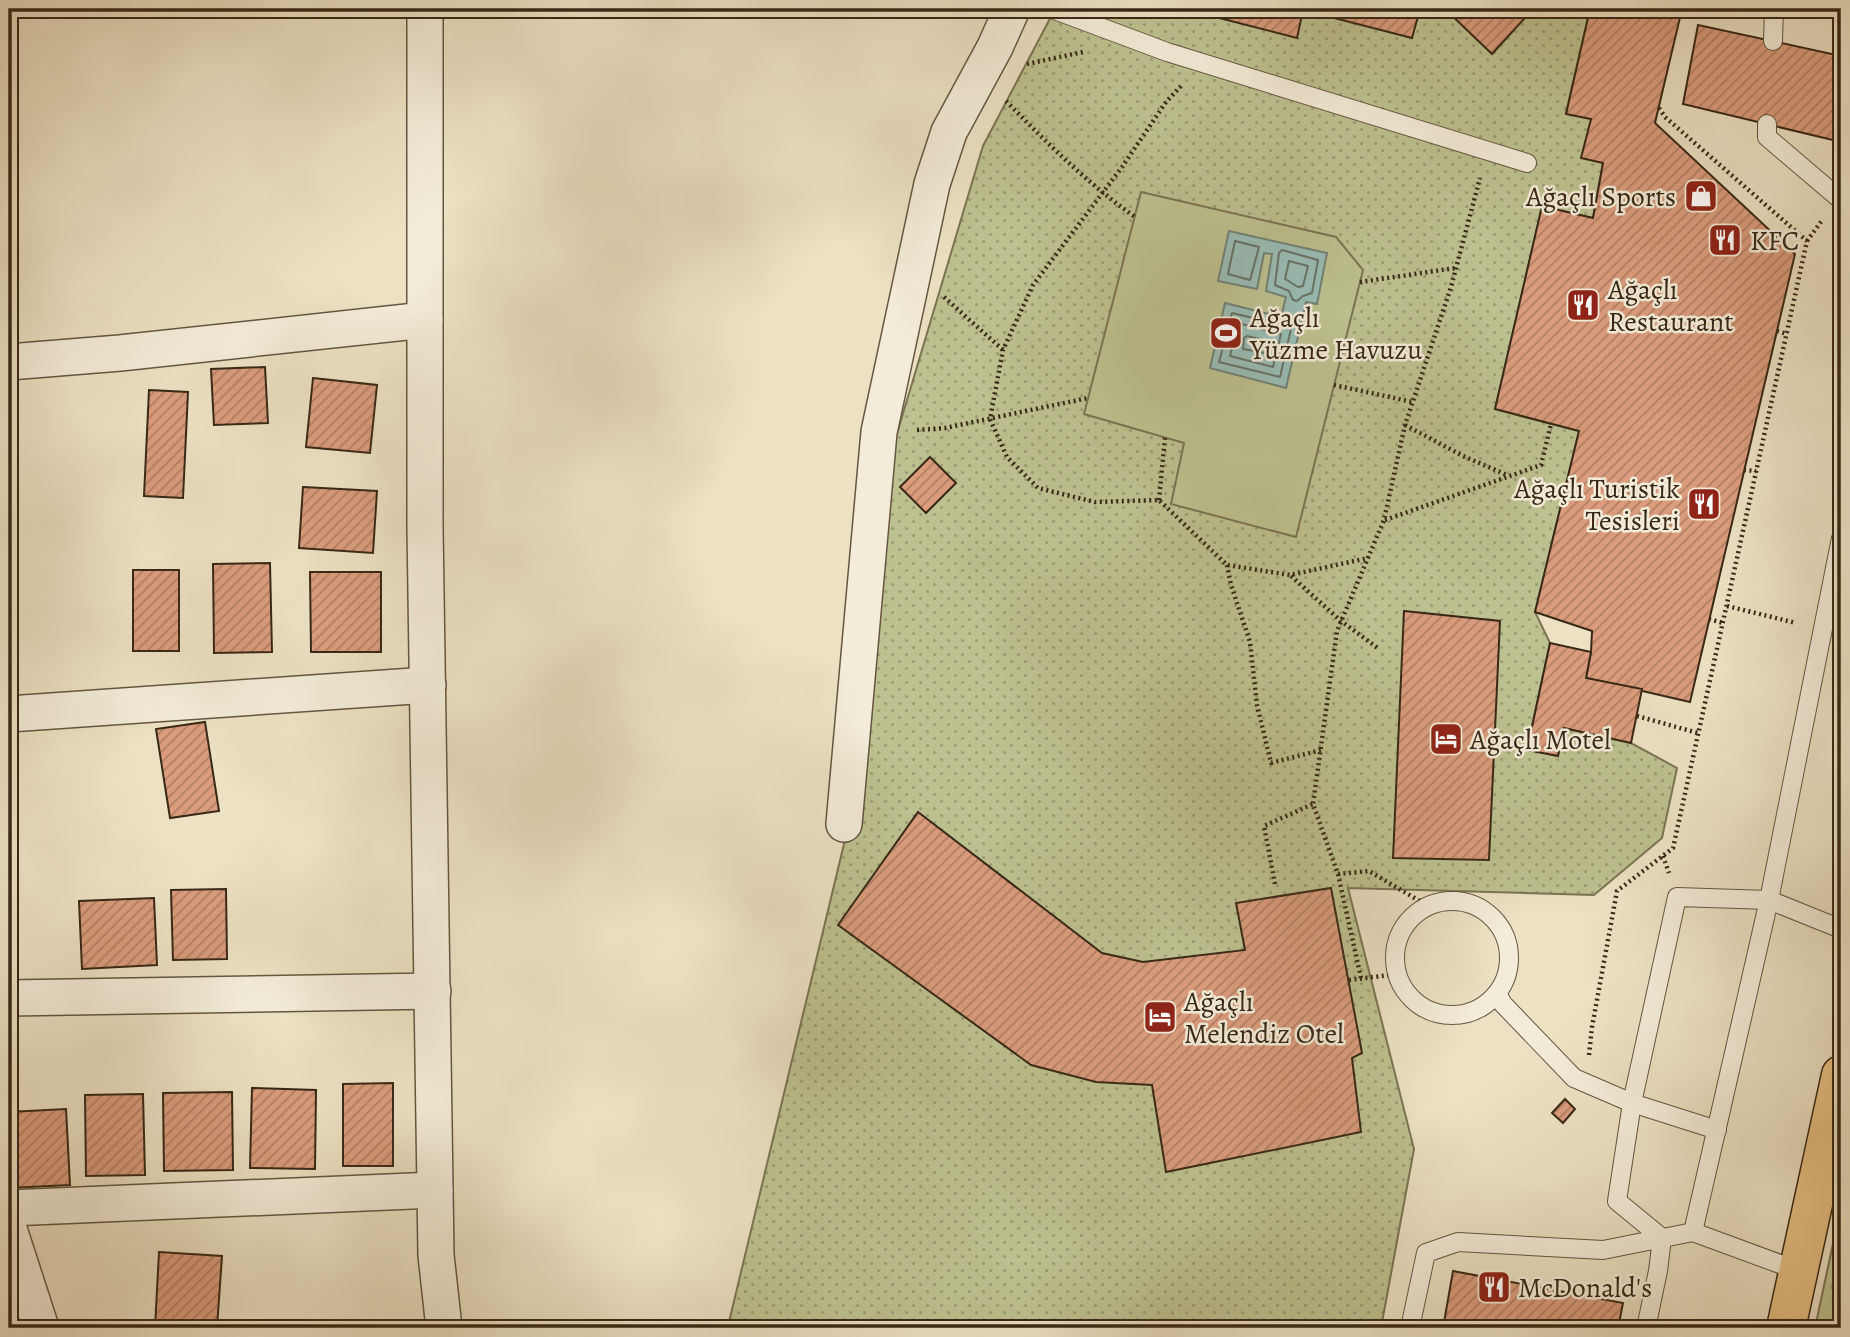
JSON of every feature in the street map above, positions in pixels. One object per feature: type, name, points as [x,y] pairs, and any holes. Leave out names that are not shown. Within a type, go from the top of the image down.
[{"type":"highway","points":[[1786,1328],[1841,1075]]},
{"type":"street","points":[[425,9],[428,685],[435,1190],[436,1255],[444,1328]]},
{"type":"street","points":[[844,824],[879,432],[932,184],[949,132],[1012,9]]},
{"type":"street","points":[[9,362],[120,353],[425,320]]},
{"type":"street","points":[[9,714],[428,685]]},
{"type":"street","points":[[9,999],[433,991]]},
{"type":"street","points":[[9,1208],[435,1190]]},
{"type":"street","points":[[9,1229],[41,1328]]},
{"type":"lane","points":[[1052,9],[1186,58],[1527,163]]},
{"type":"lane","points":[[1773,41],[1774,9]]},
{"type":"lane","points":[[1767,124],[1767,138],[1841,200]]},
{"type":"lane","points":[[1693,1232],[1769,900],[1841,538]]},
{"type":"lane","points":[[1662,1238],[1617,1201],[1632,1103],[1677,897],[1769,900],[1841,929]]},
{"type":"lane","points":[[1445,900],[1463,901],[1480,907],[1494,918],[1505,933],[1510,951],[1503,986],[1492,1000],[1477,1010],[1459,1015],[1441,1014],[1425,1008],[1410,996],[1400,982],[1395,965],[1396,946],[1402,929],[1413,916],[1428,906],[1445,900]]},
{"type":"lane","points":[[1497,994],[1503,1004],[1574,1078],[1632,1103],[1717,1130]]},
{"type":"lane","points":[[1410,1328],[1426,1253],[1458,1242],[1603,1250],[1693,1232],[1799,1271]]},
{"type":"lane","points":[[1646,1328],[1662,1238]]},
{"type":"path","points":[[980,74],[1093,50],[1148,45]]},
{"type":"path","points":[[1186,58],[1185,82],[1166,102],[1122,167],[1034,285],[1003,350],[990,419],[1007,457],[1038,488],[1095,502],[1159,500],[1227,565],[1290,575],[1368,558]]},
{"type":"path","points":[[980,74],[1069,165],[1101,193],[1135,217]]},
{"type":"path","points":[[1587,1084],[1592,1027],[1617,891],[1672,848],[1807,241],[1658,108]]},
{"type":"path","points":[[1361,978],[1338,874],[1313,804],[1337,631],[1384,520],[1405,425],[1456,268],[1487,150]]},
{"type":"path","points":[[914,267],[958,311],[1003,350]]},
{"type":"path","points":[[1360,282],[1456,268]]},
{"type":"path","points":[[1777,331],[1787,334]]},
{"type":"path","points":[[1334,385],[1413,402]]},
{"type":"path","points":[[879,432],[945,428],[1087,398]]},
{"type":"path","points":[[1384,520],[1541,465],[1551,424]]},
{"type":"path","points":[[1405,425],[1463,456],[1507,475]]},
{"type":"path","points":[[1159,500],[1165,438]]},
{"type":"path","points":[[1744,470],[1756,471]]},
{"type":"path","points":[[1227,565],[1250,642],[1257,705],[1271,763],[1321,750]]},
{"type":"path","points":[[1290,575],[1341,621],[1379,649]]},
{"type":"path","points":[[1727,606],[1804,625]]},
{"type":"path","points":[[1709,619],[1723,623]]},
{"type":"path","points":[[1637,716],[1698,733]]},
{"type":"path","points":[[1275,884],[1264,826],[1313,804]]},
{"type":"path","points":[[1338,874],[1369,871],[1428,906]]},
{"type":"path","points":[[1349,981],[1398,974]]},
{"type":"green space","points":[[1055,9],[1590,9],[1566,113],[1591,119],[1603,163],[1593,218],[1542,207],[1495,409],[1579,431],[1535,612],[1550,643],[1527,749],[1558,756],[1564,728],[1631,743],[1677,768],[1662,838],[1594,895],[1348,888],[1414,1149],[1381,1328],[758,1328],[729,1322],[863,765],[890,457],[983,146]]},
{"type":"green space","name":"Ağaçlı Yüzme Havuzu","points":[[1141,192],[1336,237],[1363,270],[1296,537],[1171,504],[1184,443],[1084,414]]},
{"type":"green space","points":[[1841,1206],[1841,1328],[1815,1328]]},
{"type":"water","points":[[1229,231],[1327,253],[1317,304],[1306,302],[1286,388],[1210,368],[1225,303],[1281,317],[1286,297],[1266,291],[1272,254],[1264,253],[1257,289],[1218,281]]},
{"type":"building","points":[[1197,9],[1420,9],[1412,38],[1303,10],[1297,38],[1196,12]]},
{"type":"building","points":[[1445,9],[1533,9],[1492,54]]},
{"type":"building","points":[[1590,9],[1682,9],[1655,123],[1795,254],[1690,702],[1586,678],[1592,631],[1535,612],[1579,431],[1495,409],[1542,206],[1593,218],[1603,163],[1581,158],[1591,119],[1566,114]]},
{"type":"building","points":[[1698,25],[1841,56],[1841,142],[1683,104]]},
{"type":"building","points":[[265,367],[268,423],[214,425],[211,369]]},
{"type":"building","points":[[313,378],[377,385],[370,453],[306,447]]},
{"type":"building","points":[[149,390],[188,392],[183,498],[144,496]]},
{"type":"building","points":[[930,457],[956,483],[926,513],[900,487]]},
{"type":"building","points":[[303,487],[377,491],[373,553],[299,548]]},
{"type":"building","points":[[270,563],[272,652],[214,653],[213,564]]},
{"type":"building","points":[[133,570],[179,570],[179,651],[133,651]]},
{"type":"building","points":[[310,572],[381,572],[381,652],[311,652]]},
{"type":"building","name":"Ağaçlı Motel","points":[[1404,611],[1500,621],[1489,860],[1393,858]]},
{"type":"building","points":[[1550,643],[1591,652],[1586,678],[1642,689],[1631,743],[1564,728],[1558,756],[1527,750]]},
{"type":"building","points":[[205,722],[219,811],[170,818],[156,729]]},
{"type":"building","name":"Ağaçlı Melendiz Otel","points":[[918,812],[1102,953],[1143,962],[1245,950],[1236,903],[1331,888],[1362,1053],[1352,1058],[1361,1132],[1166,1172],[1152,1085],[1096,1082],[1031,1065],[838,925]]},
{"type":"building","points":[[226,889],[227,959],[173,960],[171,890]]},
{"type":"building","points":[[154,898],[157,965],[82,969],[79,901]]},
{"type":"building","points":[[393,1083],[393,1166],[343,1166],[343,1084]]},
{"type":"building","points":[[252,1088],[316,1090],[315,1169],[250,1168]]},
{"type":"building","points":[[232,1092],[233,1170],[164,1171],[163,1093]]},
{"type":"building","points":[[143,1094],[145,1175],[86,1176],[85,1095]]},
{"type":"building","points":[[1565,1099],[1575,1109],[1563,1123],[1552,1113]]},
{"type":"building","points":[[66,1109],[70,1185],[9,1188],[9,1112]]},
{"type":"building","points":[[159,1252],[222,1256],[217,1328],[155,1328]]},
{"type":"building","name":"McDonald's","points":[[1453,1271],[1623,1303],[1618,1328],[1443,1328]]},
{"type":"place","name":"Ağaçlı Sports","points":[[1701,196]]},
{"type":"place","name":"KFC","points":[[1725,240]]},
{"type":"place","name":"Ağaçlı Restaurant","points":[[1583,305]]},
{"type":"place","name":"Ağaçlı Yüzme Havuzu","points":[[1226,333]]},
{"type":"place","name":"Ağaçlı Turistik Tesisleri","points":[[1704,504]]},
{"type":"place","name":"Ağaçlı Motel","points":[[1446,739]]},
{"type":"place","name":"Ağaçlı Melendiz Otel","points":[[1160,1017]]},
{"type":"place","name":"McDonald's","points":[[1494,1287]]}]
